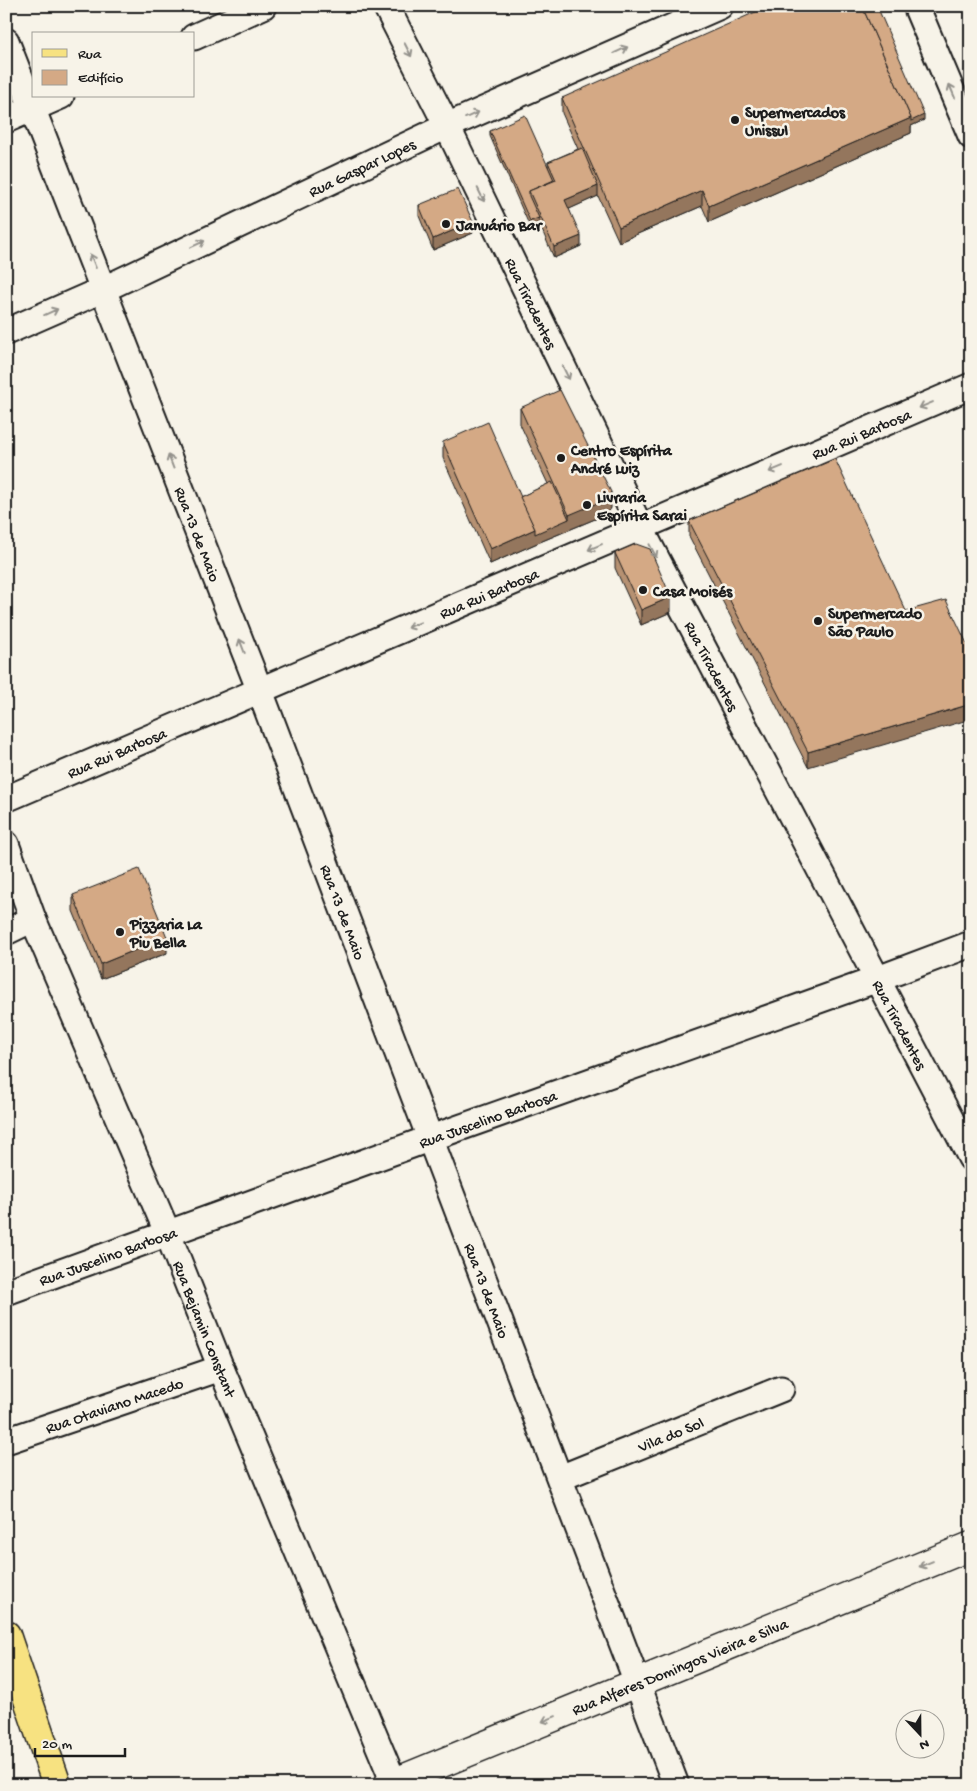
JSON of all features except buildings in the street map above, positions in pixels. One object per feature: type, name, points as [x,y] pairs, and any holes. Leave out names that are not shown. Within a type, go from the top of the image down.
[{"type":"main road","points":[[6,1635],[57,1785]]},
{"type":"street","points":[[195,37],[263,6]]},
{"type":"street","name":"Rua Tiradentes","points":[[386,6],[447,126],[640,527],[971,1158]]},
{"type":"street","name":"Rua Gaspar Lopes","points":[[6,332],[104,289],[447,126],[720,6]]},
{"type":"street","points":[[916,6],[971,136]]},
{"type":"street","name":"Rua 13 de Maio","points":[[6,41],[260,691],[676,1785]]},
{"type":"street","points":[[6,120],[57,98]]},
{"type":"street","name":"Rua Rui Barbosa","points":[[6,799],[971,386]]},
{"type":"street","name":"Rua Bejamin Constant","points":[[6,844],[33,919],[168,1234],[392,1784]]},
{"type":"street","points":[[6,932],[33,919]]},
{"type":"street","name":"Rua Juscelino Barbosa","points":[[6,1292],[971,944]]},
{"type":"street","name":"Rua Otaviano Macedo","points":[[6,1441],[221,1368]]},
{"type":"street","name":"Vila do Sol","points":[[560,1478],[781,1389]]},
{"type":"street","name":"Rua Alferes Domingos Vieira e Silva","points":[[392,1784],[971,1546]]},
{"type":"place","name":"Supermercados Unissul","points":[[735,120]]},
{"type":"place","name":"Januário Bar","points":[[446,224]]},
{"type":"place","name":"Centro Espírita André Luiz","points":[[561,458]]},
{"type":"place","name":"Livraria Espírita Sarai","points":[[587,505]]},
{"type":"place","name":"Casa Moisés","points":[[643,590]]},
{"type":"place","name":"Supermercado São Paulo","points":[[818,621]]},
{"type":"place","name":"Pizzaria La Piu Bella","points":[[120,932]]}]
